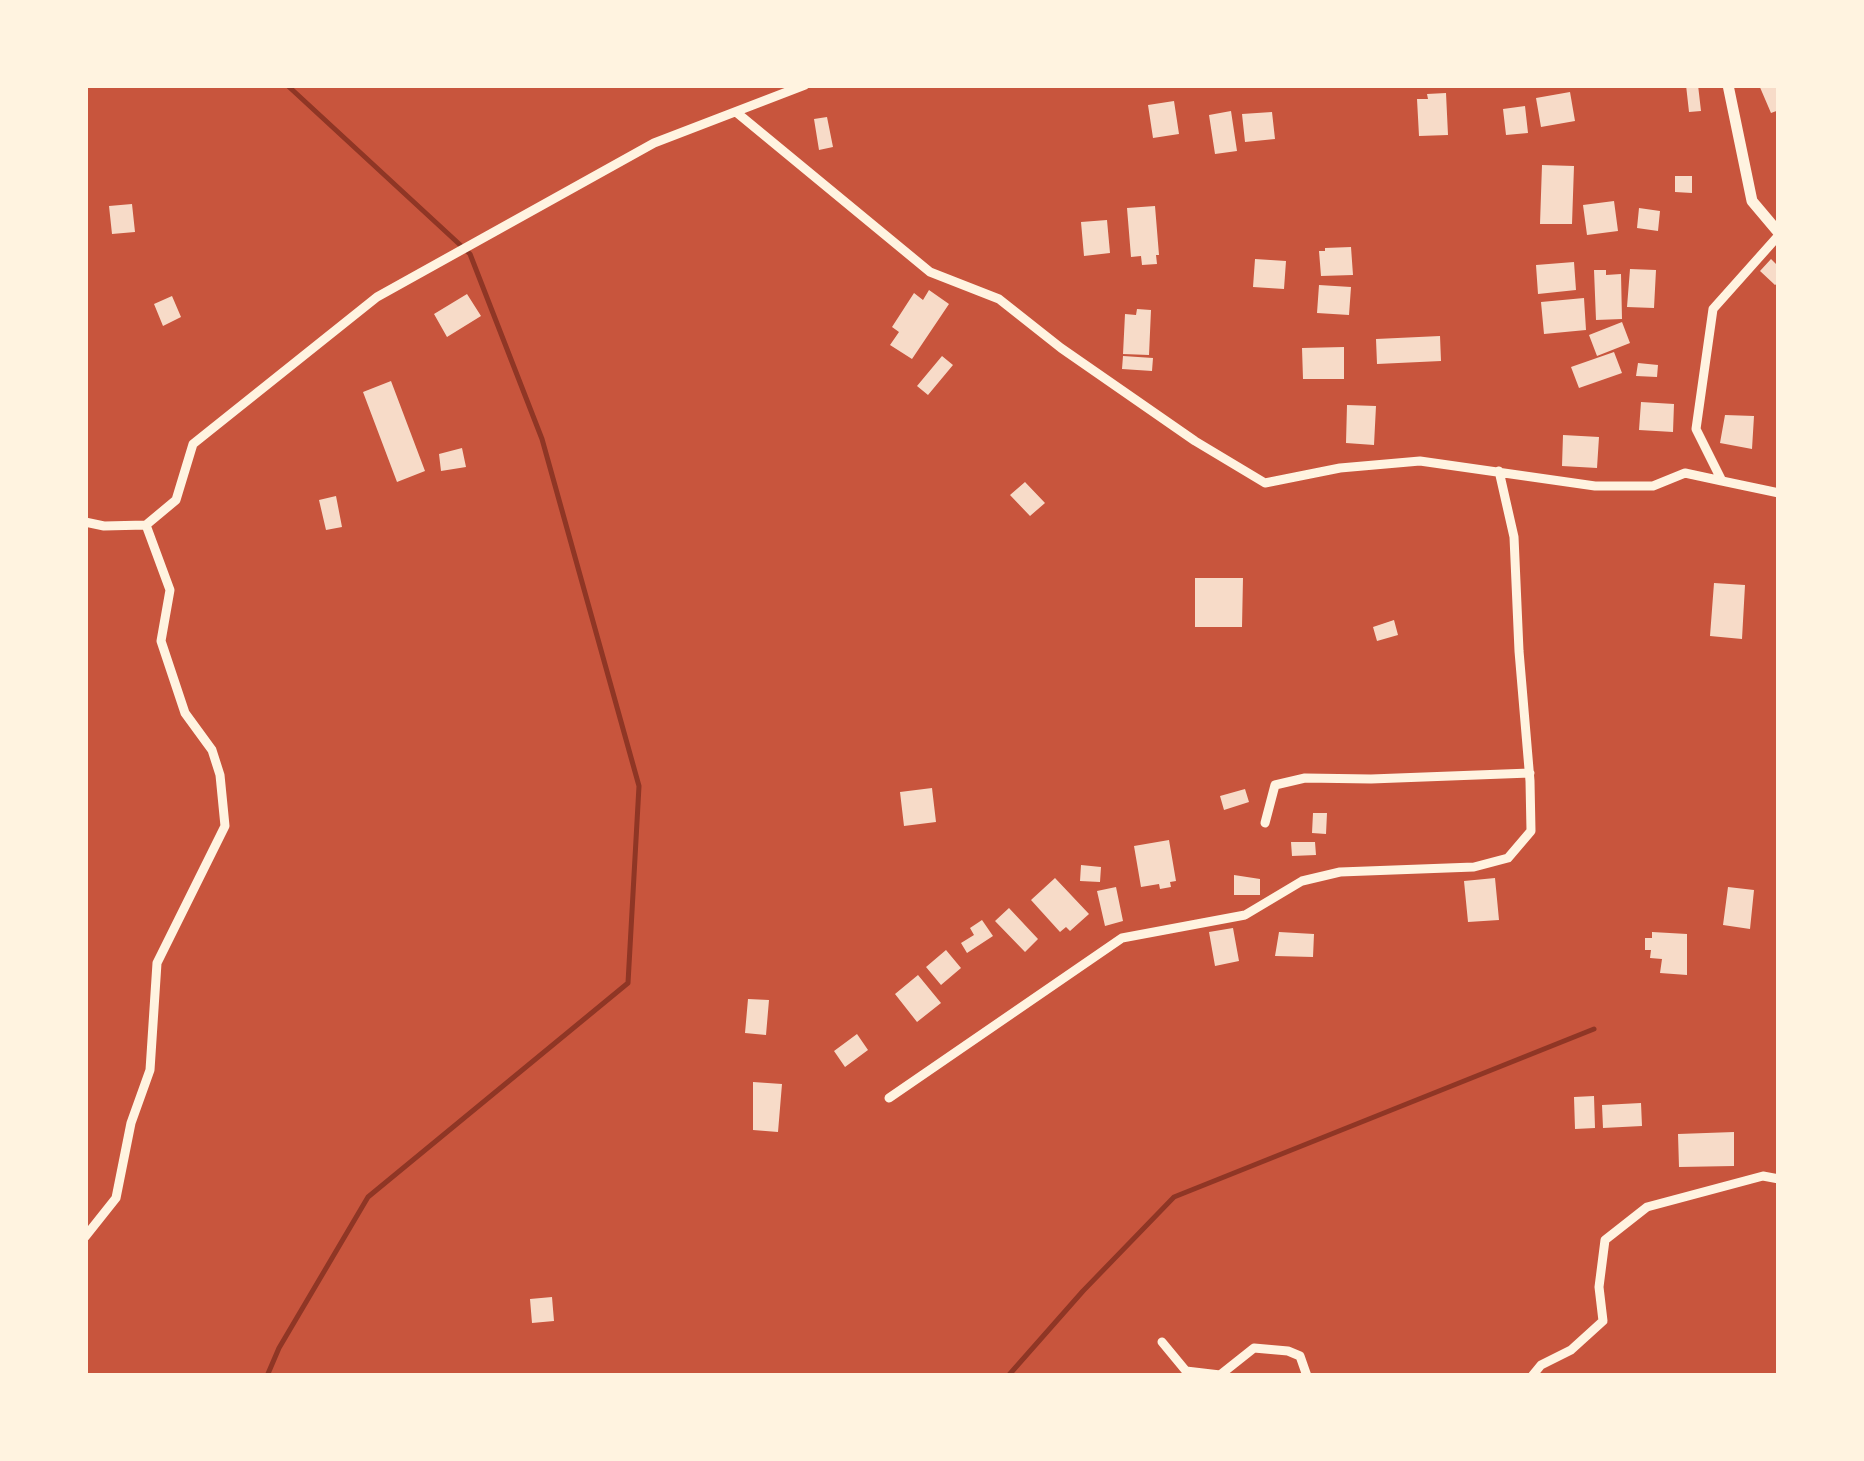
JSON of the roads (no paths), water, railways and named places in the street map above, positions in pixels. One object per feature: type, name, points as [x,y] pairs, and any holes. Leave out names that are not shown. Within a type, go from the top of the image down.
[{"type":"street","points":[[85,522],[104,526],[146,525],[176,500],[193,444],[378,297],[654,143],[806,85]]},
{"type":"street","points":[[1722,481],[1696,429],[1713,309],[1779,234],[1752,201],[1728,85]]},
{"type":"street","points":[[736,112],[930,272],[998,299],[1195,442],[1264,484],[1340,468],[1420,461],[1595,486],[1653,486],[1684,473],[1779,493]]},
{"type":"street","points":[[889,1098],[1122,938],[1245,916],[1302,881],[1340,872],[1474,867],[1508,858],[1530,831],[1530,773],[1514,536],[1500,471]]},
{"type":"street","points":[[85,1237],[116,1198],[130,1124],[150,1070],[157,963],[225,826],[220,776],[212,750],[186,713],[161,640],[170,590],[146,525]]},
{"type":"street","points":[[1265,824],[1274,785],[1304,778],[1370,780],[1530,773]]},
{"type":"street","points":[[1532,1376],[1541,1364],[1570,1350],[1603,1321],[1599,1287],[1605,1240],[1646,1207],[1764,1176],[1779,1179]]},
{"type":"street","points":[[1162,1342],[1186,1371],[1220,1374],[1254,1348],[1300,1356],[1307,1376]]},
{"type":"waterway","points":[[267,1376],[279,1348],[368,1197],[628,983],[639,786],[542,439],[470,254],[287,85]]},
{"type":"waterway","points":[[1008,1376],[1174,1197],[1594,1029]]}]
